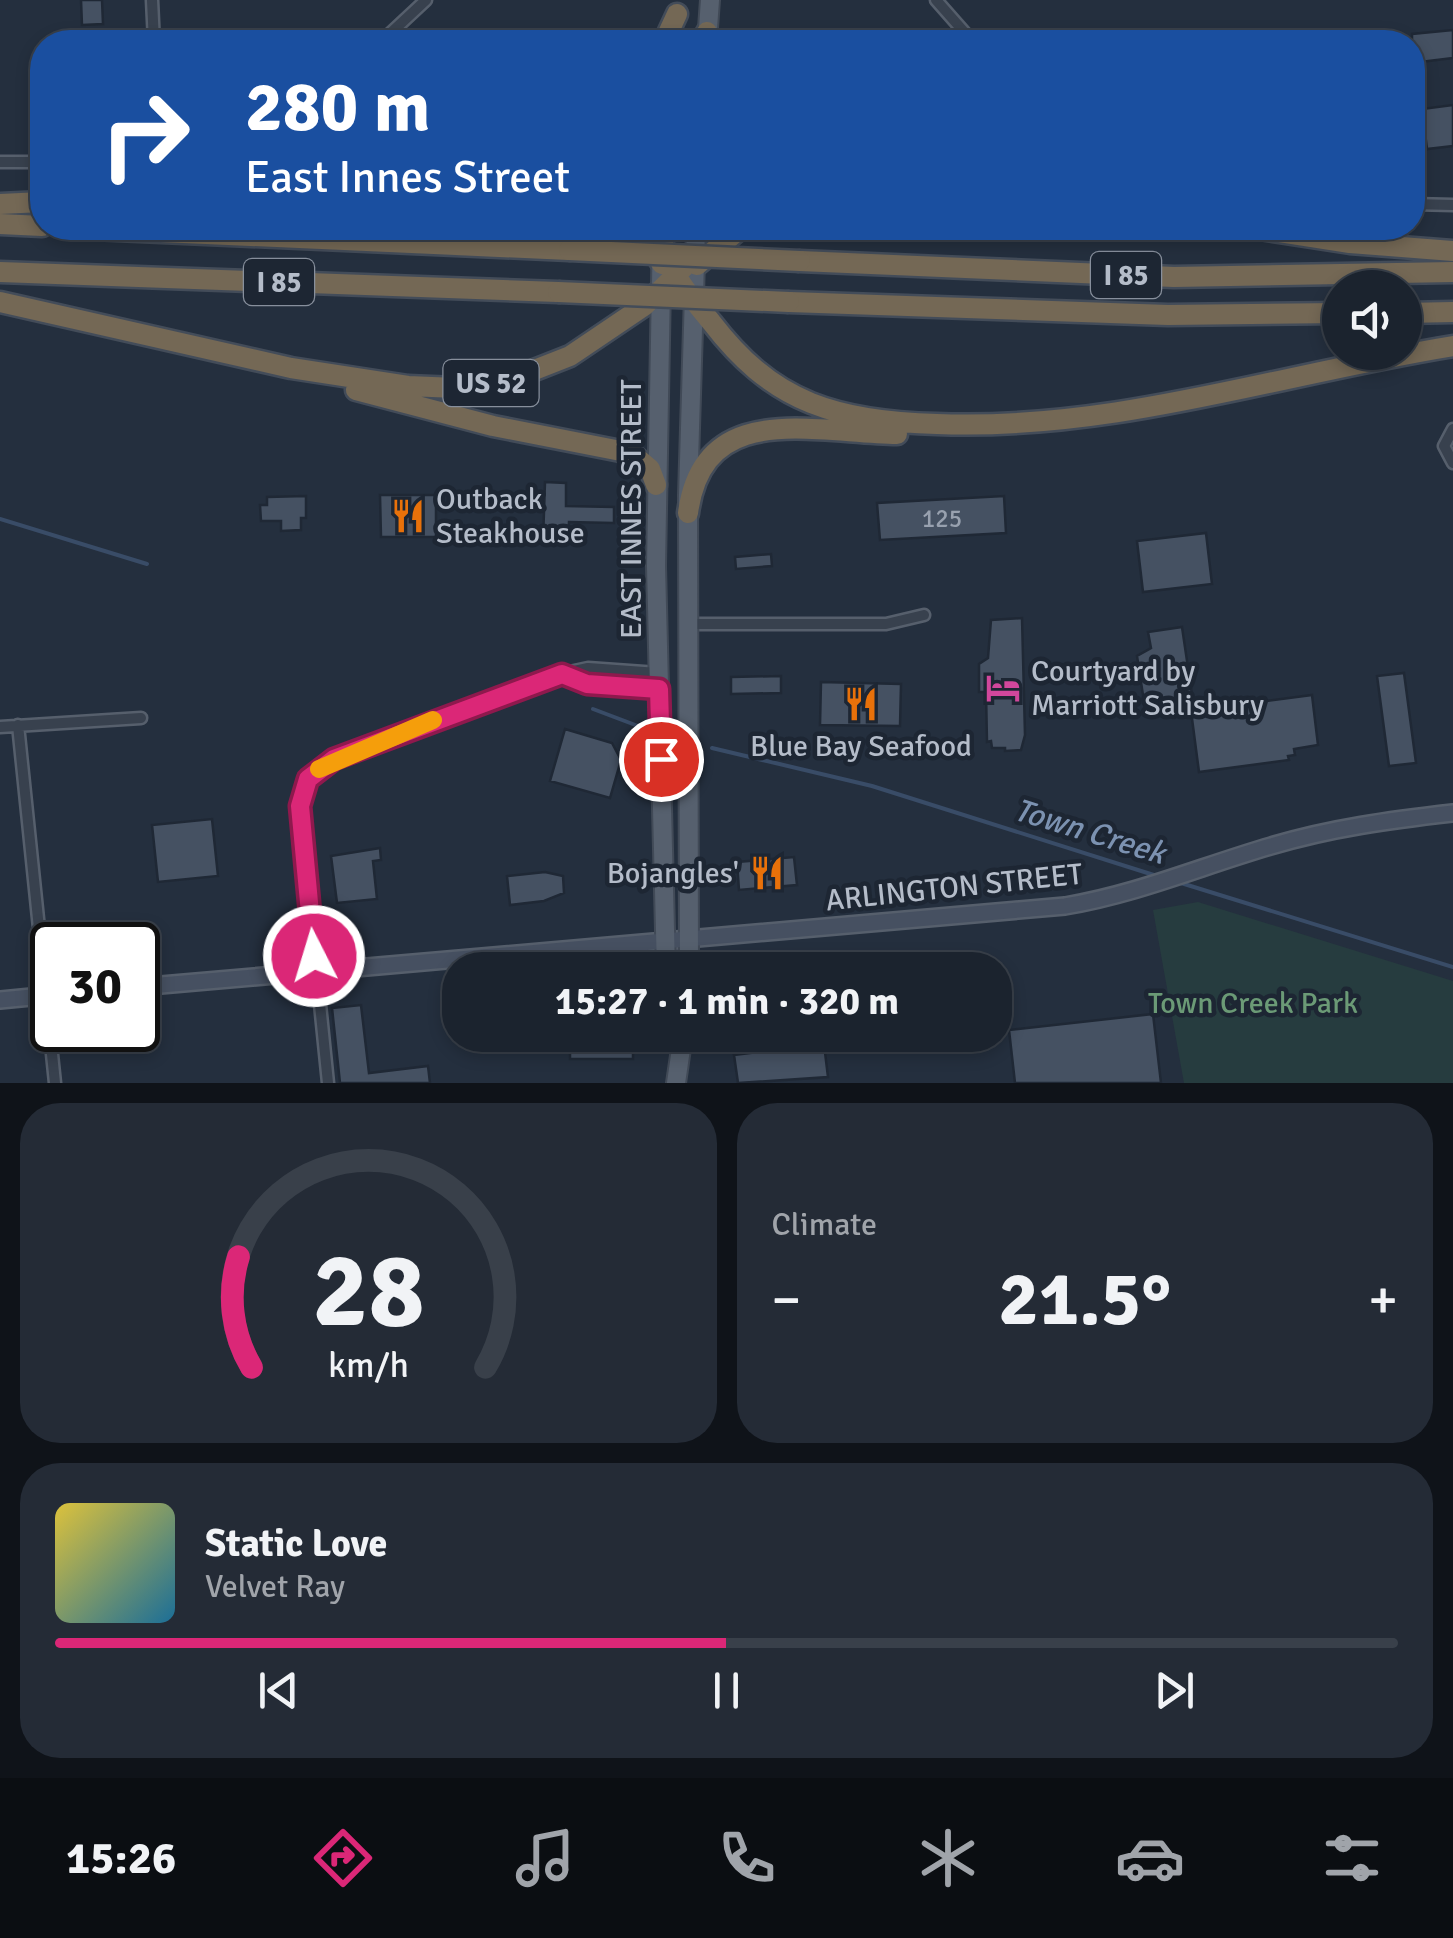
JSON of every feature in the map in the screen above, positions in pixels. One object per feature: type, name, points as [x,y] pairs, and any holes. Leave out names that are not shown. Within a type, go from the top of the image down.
[{"type":"highway","points":[[0,204],[30,203]]},
{"type":"highway","points":[[0,224],[30,225]]},
{"type":"highway","name":"I 85","points":[[343,240],[1174,277],[1453,272]]},
{"type":"highway","points":[[646,240],[660,262],[749,365],[777,386],[820,406],[913,424],[1049,423]]},
{"type":"highway","points":[[664,240],[682,283]]},
{"type":"highway","points":[[659,315],[682,283],[728,240]]},
{"type":"highway","points":[[1326,240],[1453,251]]},
{"type":"highway","name":"I 85","points":[[0,272],[1168,316],[1322,314]]},
{"type":"highway","name":"US 52","points":[[0,302],[244,358],[408,386],[480,385],[526,374],[570,356],[682,283]]},
{"type":"highway","points":[[1422,313],[1453,312]]},
{"type":"highway","points":[[688,512],[706,459],[739,434],[954,433],[1049,423],[1149,409],[1453,346]]},
{"type":"highway","points":[[244,358],[493,426],[631,453],[650,469],[656,485]]},
{"type":"main road","points":[[708,30],[710,0]]},
{"type":"main road","points":[[660,262],[662,240]]},
{"type":"main road","name":"EAST INNES STREET","points":[[689,952],[688,512],[682,283],[693,240]]},
{"type":"main road","name":"EAST INNES STREET","points":[[659,315],[656,485],[666,952]]},
{"type":"main road","points":[[676,1083],[678,1052]]},
{"type":"street","points":[[152,0],[153,30]]},
{"type":"street","points":[[394,30],[426,0]]},
{"type":"street","points":[[936,0],[962,30]]},
{"type":"street","points":[[0,162],[30,162]]},
{"type":"street","points":[[1425,204],[1453,205]]},
{"type":"street","points":[[1453,429],[1444,446],[1453,463]]},
{"type":"street","points":[[688,624],[886,624],[924,616]]},
{"type":"street","points":[[328,1083],[300,806],[308,779],[334,759],[562,674],[588,668],[659,681]]},
{"type":"street","points":[[0,727],[142,718]]},
{"type":"street","points":[[18,725],[41,922]]},
{"type":"street","name":"ARLINGTON STREET","points":[[160,985],[1108,899],[1271,846],[1355,825],[1453,813]]},
{"type":"street","points":[[0,1000],[30,997]]},
{"type":"street","points":[[53,1052],[55,1083]]},
{"type":"green space","name":"Town Creek Park","points":[[1198,902],[1453,981],[1453,1083],[1184,1083],[1153,910]]},
{"type":"building","points":[[81,0],[102,0],[103,24],[82,25]]},
{"type":"building","points":[[1453,30],[1453,58],[1425,61],[1425,33]]},
{"type":"building","points":[[1453,105],[1453,146],[1427,149],[1425,109]]},
{"type":"building","points":[[545,482],[566,483],[566,506],[614,507],[614,523],[569,522],[568,542],[543,541]]},
{"type":"building","name":"Outback Steakhouse","points":[[380,495],[436,495],[436,537],[381,537]]},
{"type":"building","points":[[306,496],[306,518],[301,518],[301,530],[281,531],[281,521],[261,521],[260,505],[267,505],[267,497]]},
{"type":"building","points":[[1004,496],[1006,533],[880,540],[877,503]]},
{"type":"building","points":[[1206,533],[1212,584],[1143,592],[1137,541]]},
{"type":"building","points":[[771,554],[772,566],[736,569],[735,557]]},
{"type":"building","name":"Courtyard by Marriott Salisbury","points":[[1022,618],[1025,735],[1021,750],[1005,751],[992,748],[991,741],[987,742],[986,692],[979,692],[979,664],[988,658],[991,620]]},
{"type":"building","points":[[1182,627],[1194,708],[1146,715],[1137,656],[1151,648],[1148,632]]},
{"type":"building","points":[[1404,673],[1416,763],[1389,766],[1377,676]]},
{"type":"building","points":[[781,676],[781,693],[731,694],[731,677]]},
{"type":"building","name":"Blue Bay Seafood","points":[[821,682],[901,684],[900,726],[820,725]]},
{"type":"building","points":[[1312,695],[1318,745],[1294,749],[1295,755],[1288,756],[1289,760],[1199,772],[1191,711]]},
{"type":"building","points":[[565,729],[612,743],[621,760],[610,798],[550,781]]},
{"type":"building","points":[[212,819],[218,876],[158,882],[152,825]]},
{"type":"building","points":[[380,848],[381,860],[373,861],[377,899],[337,903],[331,856]]},
{"type":"building","name":"Bojangles'","points":[[794,857],[797,885],[739,890],[737,862]]},
{"type":"building","points":[[545,872],[563,876],[564,893],[544,901],[510,905],[507,876]]},
{"type":"building","points":[[361,1005],[369,1073],[428,1066],[430,1083],[340,1083],[332,1008]]},
{"type":"building","points":[[1153,1014],[1161,1083],[1015,1083],[1012,1030]]},
{"type":"building","points":[[570,1052],[633,1052],[633,1059],[570,1059]]},
{"type":"building","points":[[825,1052],[828,1077],[738,1083],[734,1055]]},
{"type":"waterway","name":"Town Creek","points":[[0,519],[147,564]]},
{"type":"waterway","name":"Town Creek","points":[[593,709],[638,726]]},
{"type":"waterway","name":"Town Creek","points":[[712,748],[872,786],[1157,876]]},
{"type":"waterway","name":"Town Creek","points":[[1181,883],[1453,967]]},
{"type":"slow traffic","points":[[319,769],[334,759],[433,720]]},
{"type":"place","name":"Outback Steakhouse","points":[[408,516]]},
{"type":"place","name":"Courtyard by Marriott Salisbury","points":[[1003,688]]},
{"type":"place","name":"Blue Bay Seafood","points":[[861,704]]},
{"type":"place","name":"Bojangles'","points":[[767,873]]},
{"type":"route","points":[[314,956],[300,806],[308,779],[334,759],[562,674],[587,684],[659,689],[661,759]]}]
